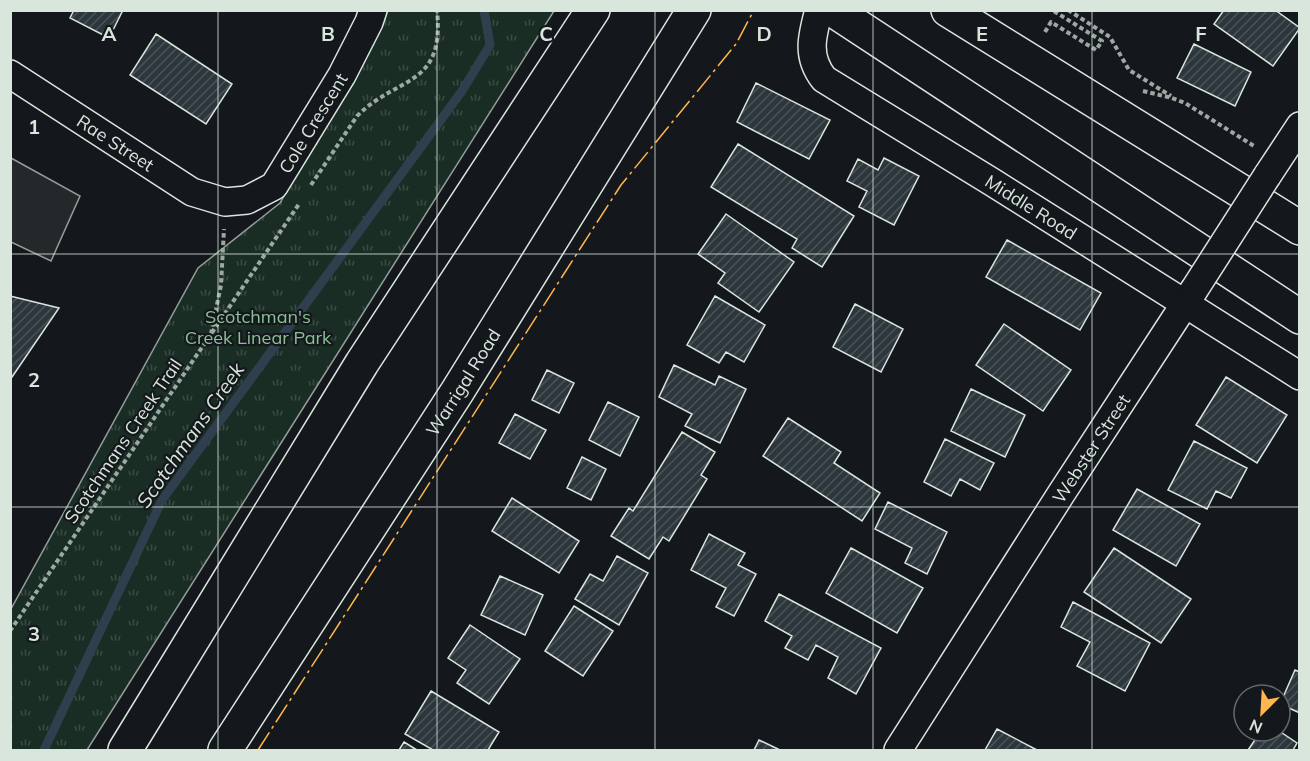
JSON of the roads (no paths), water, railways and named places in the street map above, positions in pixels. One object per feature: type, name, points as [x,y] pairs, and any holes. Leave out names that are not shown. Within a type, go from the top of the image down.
[{"type":"main road","points":[[125,750],[362,363],[593,10]]},
{"type":"main road","name":"Warrigal Road","points":[[225,750],[457,392],[694,10]]},
{"type":"main road","points":[[833,10],[1299,317]]},
{"type":"main road","points":[[948,10],[1299,228]]},
{"type":"street","name":"Cole Crescent","points":[[224,213],[274,186],[342,75],[373,10]]},
{"type":"street","name":"Middle Road","points":[[819,10],[810,42],[816,66],[824,79],[992,182],[1190,297],[1299,376]]},
{"type":"street","name":"Rae Street","points":[[10,74],[224,213]]},
{"type":"street","name":"Webster Street","points":[[898,750],[1267,176],[1295,142]]},
{"type":"waterway","name":"Scotchmans Creek","points":[[44,750],[162,500],[462,91],[490,45],[484,10]]},
{"type":"park label","name":"Scotchman's Creek Linear Park","points":[[258,326]]}]
